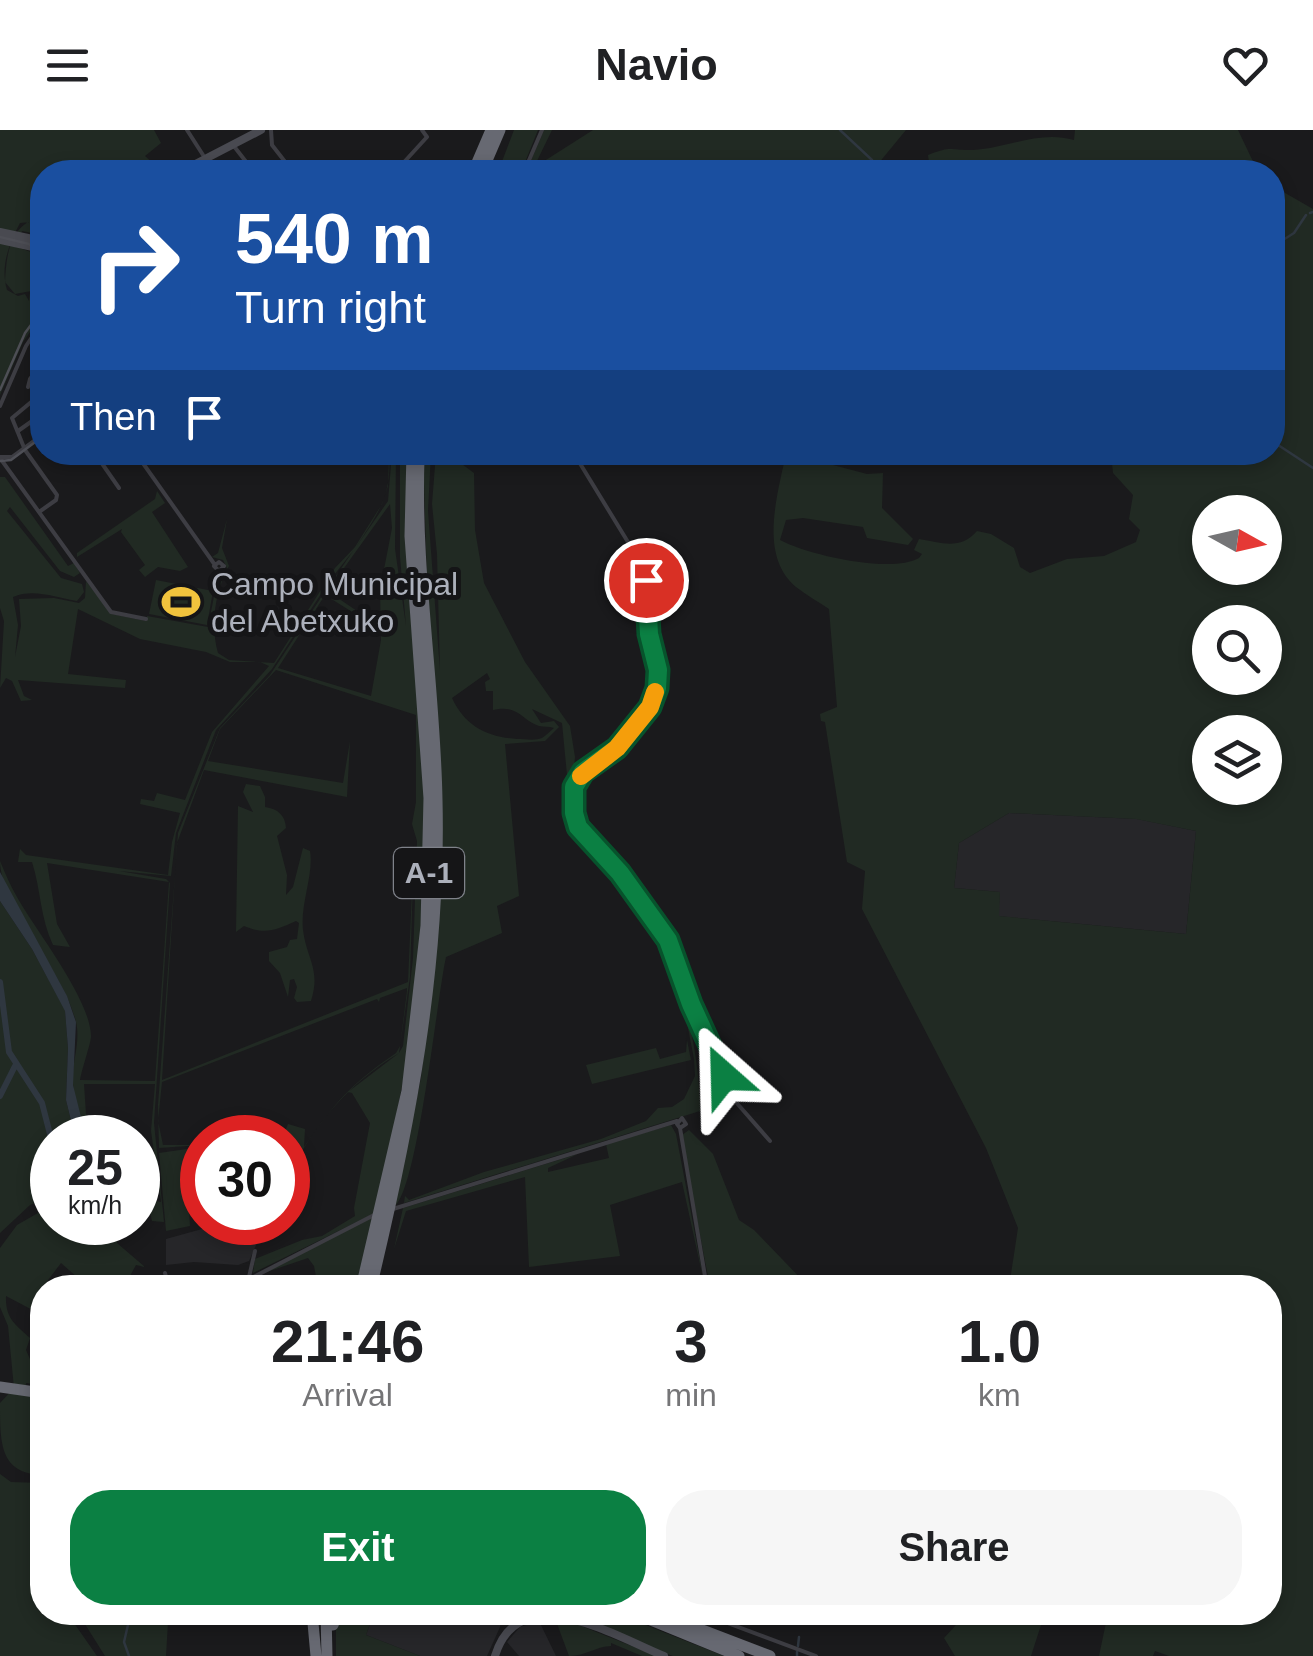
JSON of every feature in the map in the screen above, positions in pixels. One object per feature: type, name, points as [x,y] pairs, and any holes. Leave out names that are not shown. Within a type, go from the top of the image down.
[{"type":"highway","points":[[478,160],[492,130]]},
{"type":"highway","points":[[487,160],[500,130]]},
{"type":"highway","name":"A-1","points":[[368,1275],[406,1091],[426,926],[429,798],[410,536],[412,465]]},
{"type":"highway","name":"A-1","points":[[371,1275],[415,1091],[434,930],[437,798],[419,538],[420,465]]},
{"type":"highway","points":[[0,1385],[30,1389]]},
{"type":"highway","points":[[316,1625],[317,1656]]},
{"type":"highway","points":[[330,1656],[332,1625]]},
{"type":"highway","points":[[663,1625],[739,1656]]},
{"type":"highway","points":[[689,1625],[770,1656]]},
{"type":"street","points":[[187,130],[203,155]]},
{"type":"street","points":[[209,160],[260,130],[270,138]]},
{"type":"street","points":[[271,130],[272,146],[283,160]]},
{"type":"street","points":[[406,160],[427,137],[422,130]]},
{"type":"street","points":[[529,160],[542,130]]},
{"type":"street","points":[[233,145],[245,160]]},
{"type":"street","points":[[0,232],[30,244]]},
{"type":"street","points":[[0,240],[30,241]]},
{"type":"street","points":[[0,406],[30,340]]},
{"type":"street","points":[[28,387],[30,379]]},
{"type":"street","points":[[30,402],[13,415],[30,456]]},
{"type":"street","points":[[18,432],[30,423]]},
{"type":"street","points":[[0,457],[12,457],[30,444]]},
{"type":"street","points":[[0,457],[111,612],[146,619]]},
{"type":"street","points":[[9,470],[12,457]]},
{"type":"street","points":[[36,465],[57,494],[56,500],[39,512]]},
{"type":"street","points":[[103,465],[119,488]]},
{"type":"street","points":[[144,465],[215,564]]},
{"type":"street","points":[[581,465],[642,564],[649,634],[658,670],[650,707],[617,748],[583,772],[574,787],[574,813],[578,827],[623,872],[671,948],[691,1004],[735,1101],[770,1142]]},
{"type":"street","points":[[394,1209],[679,1125],[705,1275]]},
{"type":"street","points":[[253,1275],[376,1214]]},
{"type":"street","points":[[249,1275],[255,1251]]},
{"type":"street","points":[[496,1656],[511,1625]]},
{"type":"street","points":[[586,1625],[664,1656]]},
{"type":"street","points":[[732,1625],[816,1656]]},
{"type":"shaded area","points":[[0,130],[154,130],[161,143],[145,156],[150,160],[30,160],[30,222],[20,223],[9,247],[5,272],[7,290],[18,296],[25,294],[29,301],[30,293],[30,332],[0,395]]},
{"type":"shaded area","points":[[514,130],[538,130],[526,160],[503,160]]},
{"type":"shaded area","points":[[544,130],[552,130],[537,160],[531,160]]},
{"type":"shaded area","points":[[593,130],[906,130],[881,160],[546,160]]},
{"type":"shaded area","points":[[1075,130],[1238,130],[1252,160],[929,160],[928,155],[1048,137],[1074,140]]},
{"type":"shaded area","points":[[1285,193],[1313,209],[1313,1656],[1169,1656],[1155,1651],[1153,1656],[1099,1656],[1105,1625],[1282,1625],[1282,1275],[1011,1275],[1018,1228],[986,1148],[862,909],[865,871],[847,862],[825,722],[820,714],[837,707],[829,609],[784,574],[774,541],[784,465],[833,465],[867,474],[883,473],[882,508],[913,539],[908,545],[867,538],[863,527],[803,518],[786,520],[780,540],[829,557],[870,563],[906,562],[922,554],[914,550],[919,539],[958,543],[977,531],[991,534],[1014,548],[1020,567],[1030,573],[1067,559],[1104,556],[1136,542],[1140,530],[1129,519],[1133,495],[1113,473],[1112,465],[1285,465]],"holes":[[[1009,813],[1136,819],[1196,831],[1186,934],[999,916],[1000,892],[954,888],[959,843]]]},
{"type":"shaded area","points":[[30,222],[30,233],[22,231],[17,247],[30,252],[30,291],[15,294],[5,282],[7,257],[21,227]]},
{"type":"shaded area","points":[[391,465],[396,465],[395,549],[406,626],[400,557],[400,465],[409,465],[424,742],[426,857],[417,990],[406,1065],[375,1213],[310,1245],[310,1238],[322,1236],[355,1216],[370,1123],[348,1092],[323,1120],[355,1084],[396,1053],[407,988],[380,998],[379,1002],[377,999],[162,1082],[158,1115],[175,869],[162,1080],[408,982],[414,845],[410,977],[399,1053],[403,1046],[413,958],[416,715],[276,670],[220,729],[208,761],[343,783],[350,741],[347,797],[204,770],[177,842],[178,833],[220,728],[270,675],[322,596],[278,668],[371,696],[381,640],[380,590],[392,528],[390,504],[329,589],[357,615],[326,596],[330,595],[327,589],[353,551],[330,580],[272,669],[216,730],[176,833],[171,876],[119,871],[169,882],[47,863],[57,924],[70,947],[53,945],[32,862],[18,862],[20,849],[26,855],[168,875],[172,842],[180,813],[140,804],[141,799],[154,801],[157,793],[185,800],[212,732],[269,666],[260,662],[274,663],[335,568],[355,547],[380,507],[356,547],[388,501]],"holes":[[[399,1053],[350,1091],[364,1078]]]},
{"type":"shaded area","points":[[423,465],[430,465],[428,511],[440,671],[432,504],[435,465],[463,465],[474,473],[475,530],[484,583],[525,662],[570,726],[575,757],[570,806],[562,723],[532,709],[541,723],[554,721],[559,727],[545,741],[505,744],[519,896],[497,906],[502,933],[446,957],[419,1131],[403,1193],[394,1207],[421,1078],[438,930]],"holes":[[[487,673],[490,679],[485,682],[486,691],[493,691],[493,710],[508,709],[539,726],[554,728],[539,739],[517,739],[487,733],[470,723],[452,698]]]},
{"type":"shaded area","points":[[0,477],[5,477],[68,566],[74,563],[80,573],[74,577],[60,571],[10,507],[7,511],[61,578],[82,584],[84,592],[77,601],[37,594],[13,597],[18,625],[15,657],[21,626],[19,599],[54,598],[79,603],[85,598],[86,581],[112,614],[208,627],[218,576],[227,568],[223,560],[212,557],[218,553],[227,519],[222,548],[229,566],[217,597],[214,631],[218,653],[229,660],[259,662],[230,662],[206,652],[140,639],[78,609],[68,674],[126,680],[125,688],[18,680],[24,696],[32,700],[21,701],[12,681],[6,678],[0,688],[4,621],[0,608]]},
{"type":"shaded area","points":[[157,491],[165,503],[152,512],[188,567],[180,571],[158,567],[145,577],[139,570],[145,565],[122,529],[77,557],[77,553],[155,499]]},
{"type":"shaded area","name":"Campo Municipal del Abetxuko","points":[[156,580],[213,591],[207,625],[149,614]]},
{"type":"shaded area","points":[[246,784],[260,786],[265,807],[277,811],[284,820],[286,828],[277,836],[287,875],[286,895],[293,887],[303,848],[310,851],[303,920],[314,972],[311,1001],[297,1002],[294,979],[290,980],[288,997],[280,973],[269,961],[269,952],[287,947],[290,940],[297,939],[299,923],[264,931],[244,926],[236,932],[238,806],[253,812],[243,792]]},
{"type":"shaded area","points":[[1009,813],[1137,819],[1196,831],[1186,934],[998,916],[1000,892],[954,888],[959,843]]},
{"type":"shaded area","points":[[0,861],[17,897],[82,1003],[91,1036],[80,1080],[155,1081],[170,883],[155,1115],[155,1084],[84,1084],[86,1115],[79,1115],[73,1084],[76,1022],[59,982],[10,897]]},
{"type":"shaded area","points":[[0,872],[67,996],[76,1022],[73,1085],[80,1115],[70,1115],[66,1100],[65,1011],[32,949],[0,901]]},
{"type":"shaded area","points":[[0,901],[65,1010],[70,1115],[30,1115],[30,1205],[0,1233]]},
{"type":"shaded area","points":[[668,954],[681,994],[691,1032],[700,1111],[404,1203],[405,1196],[409,1200],[484,1172],[601,1139],[646,1121],[658,1108],[672,1107],[684,1099],[695,1076],[694,1059],[683,1002]]},
{"type":"shaded area","points":[[687,1040],[691,1060],[592,1084],[586,1065],[656,1048],[660,1059],[686,1052]]},
{"type":"shaded area","points":[[671,1125],[676,1134],[703,1275],[682,1182],[610,1205],[620,1256],[529,1267],[525,1177],[406,1211],[394,1249],[403,1208],[578,1154],[548,1168],[548,1172],[609,1158],[606,1144]]},
{"type":"shaded area","points":[[689,1130],[713,1154],[739,1220],[754,1230],[797,1275],[708,1275],[682,1135]]},
{"type":"shaded area","points":[[160,1132],[163,1145],[180,1147],[160,1148]]},
{"type":"shaded area","points":[[180,1150],[180,1228],[166,1231],[160,1164],[160,1153]]},
{"type":"shaded area","points":[[160,1182],[164,1222],[160,1222]]},
{"type":"shaded area","points":[[374,1216],[359,1275],[316,1275],[308,1258],[257,1275]]},
{"type":"shaded area","points":[[30,1218],[30,1245],[119,1245],[145,1267],[136,1265],[131,1275],[75,1275],[61,1263],[52,1275],[30,1275],[30,1309],[6,1296],[9,1316],[30,1338],[26,1350],[30,1384],[26,1383],[30,1396],[30,1473],[10,1462],[2,1443],[0,1403],[14,1388],[8,1326],[0,1307],[0,1248],[17,1225]]},
{"type":"shaded area","points":[[180,1235],[180,1245],[256,1245],[249,1261],[238,1265],[166,1265],[166,1239]]},
{"type":"shaded area","points":[[290,1245],[310,1245],[253,1273],[255,1259]]},
{"type":"shaded area","points":[[0,1474],[11,1482],[30,1483],[30,1625],[75,1625],[97,1656],[0,1656]]},
{"type":"shaded area","points":[[86,1625],[168,1625],[166,1656],[105,1656]]},
{"type":"shaded area","points":[[336,1625],[370,1625],[366,1635],[420,1656],[336,1656]]},
{"type":"shaded area","points":[[370,1625],[500,1625],[487,1656],[420,1656],[366,1635]]},
{"type":"shaded area","points":[[541,1625],[556,1656],[519,1656],[507,1642],[520,1627]]},
{"type":"shaded area","points":[[557,1625],[579,1625],[657,1656],[642,1656],[611,1643],[569,1656]]},
{"type":"shaded area","points":[[586,1625],[645,1625],[724,1656],[673,1656]]},
{"type":"shaded area","points":[[956,1625],[1041,1625],[1031,1656],[955,1656],[944,1638]]},
{"type":"waterway","points":[[840,130],[872,160]]},
{"type":"waterway","points":[[1285,239],[1306,215]]},
{"type":"waterway","points":[[1285,450],[1313,468]]},
{"type":"waterway","points":[[0,982],[9,1052],[42,1103],[45,1115]]},
{"type":"waterway","points":[[0,1096],[15,1066]]},
{"type":"waterway","points":[[128,1625],[124,1642],[129,1656]]},
{"type":"waterway","points":[[798,1646],[799,1637]]},
{"type":"tram line","points":[[0,237],[30,245]]},
{"type":"tram line","points":[[0,390],[30,326]]},
{"type":"tram line","points":[[0,461],[11,460],[30,446]]},
{"type":"slow traffic","points":[[581,776],[617,748],[650,707],[655,692]]},
{"type":"place","name":"Campo Municipal del Abetxuko","points":[[181,602]]},
{"type":"route","points":[[646,580],[657,688],[650,707],[617,748],[583,772],[574,787],[574,813],[578,827],[612,862],[668,940],[691,1004],[724,1076]]}]
